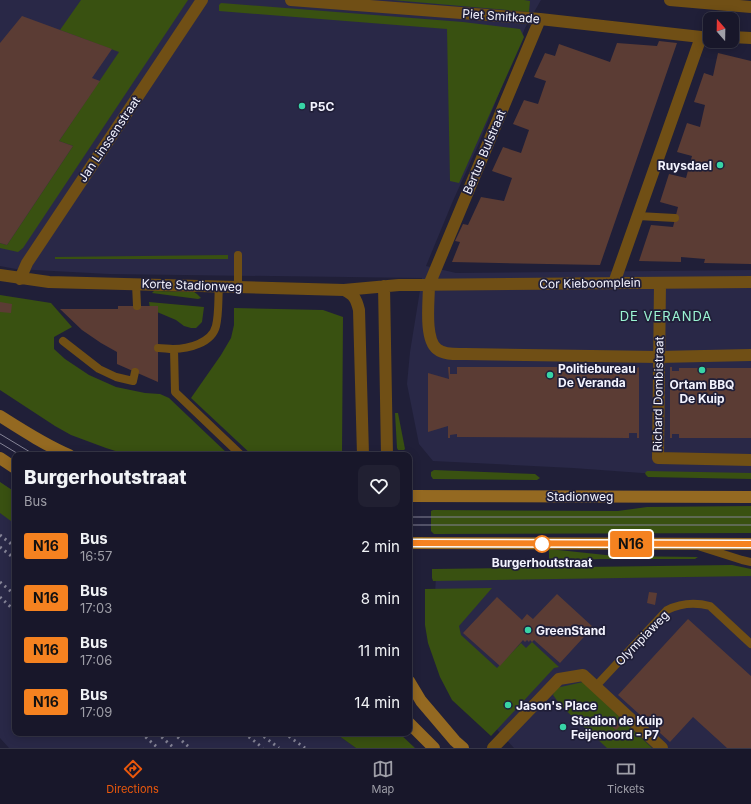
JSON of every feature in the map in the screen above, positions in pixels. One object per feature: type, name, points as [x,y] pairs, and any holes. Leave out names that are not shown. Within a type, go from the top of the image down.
[{"type":"main road","points":[[0,416],[63,452]]},
{"type":"main road","points":[[0,458],[12,466]]},
{"type":"main road","name":"Stadionweg","points":[[412,496],[751,497]]},
{"type":"main road","points":[[412,543],[751,544]]},
{"type":"main road","points":[[412,686],[421,701],[462,748]]},
{"type":"main road","points":[[412,726],[434,748]]},
{"type":"street","name":"Jan Linssenstraat","points":[[20,279],[31,256],[202,0]]},
{"type":"street","name":"Piet Smitkade","points":[[291,0],[540,19],[703,37]]},
{"type":"street","points":[[670,0],[751,7]]},
{"type":"street","name":"Bertus Bulstraat","points":[[429,285],[540,19]]},
{"type":"street","points":[[739,37],[751,38]]},
{"type":"street","points":[[614,283],[703,45]]},
{"type":"street","name":"Korte Stadionweg","points":[[0,275],[50,282],[344,290],[384,286]]},
{"type":"street","name":"Richard Dombistraat","points":[[660,282],[658,458],[751,460]]},
{"type":"street","name":"Cor Kieboomplein","points":[[384,286],[751,282]]},
{"type":"street","points":[[429,285],[428,330],[437,349],[446,353],[658,357],[751,355]]},
{"type":"street","points":[[384,286],[387,452]]},
{"type":"street","points":[[344,290],[353,294],[357,301],[359,310],[363,452]]},
{"type":"street","points":[[494,748],[559,679],[584,675],[662,748]]},
{"type":"lane","points":[[638,216],[675,218]]},
{"type":"lane","points":[[238,255],[238,287]]},
{"type":"lane","points":[[136,284],[137,306]]},
{"type":"lane","points":[[158,348],[174,349],[197,346],[210,338],[216,327],[219,286]]},
{"type":"lane","points":[[63,341],[99,369],[116,377],[133,381],[136,372]]},
{"type":"lane","points":[[174,349],[175,392],[238,452]]},
{"type":"lane","points":[[692,544],[751,562]]},
{"type":"lane","name":"Olympiaweg","points":[[596,686],[667,610],[676,606],[684,604],[701,604],[710,606],[751,644]]},
{"type":"shaded area","points":[[0,0],[541,0],[525,28],[480,141],[426,266],[456,273],[751,270],[751,475],[642,473],[433,461],[419,444],[407,384],[410,352],[422,278],[109,274],[16,269],[0,266]]},
{"type":"shaded area","points":[[0,482],[12,490],[12,736],[339,736],[356,748],[9,748],[0,738]]},
{"type":"shaded area","points":[[751,569],[751,748],[514,748],[481,712],[434,617],[436,574]]},
{"type":"green space","points":[[81,0],[188,0],[23,248],[18,252],[0,248],[0,243],[7,245],[73,146],[59,141],[119,52],[60,30]]},
{"type":"green space","points":[[392,0],[524,0],[530,1],[529,12]]},
{"type":"green space","points":[[221,3],[463,22],[520,29],[524,37],[459,183],[450,181],[447,29],[219,11],[219,5]]},
{"type":"green space","points":[[228,255],[228,259],[55,259],[55,257]]},
{"type":"green space","points":[[154,291],[194,292],[201,298],[198,299],[152,293]]},
{"type":"green space","points":[[0,295],[51,303],[72,327],[54,337],[54,349],[65,359],[89,375],[116,387],[145,393],[160,394],[169,398],[226,452],[119,452],[71,435],[0,390]]},
{"type":"green space","points":[[149,302],[204,307],[202,322],[196,328],[184,326],[176,320],[150,309]]},
{"type":"green space","points":[[234,308],[323,310],[343,317],[342,452],[249,452],[191,398],[221,355],[231,338],[234,325]]},
{"type":"green space","points":[[395,413],[398,413],[404,450],[398,450],[397,448]]},
{"type":"green space","points":[[434,470],[535,474],[540,478],[537,480],[433,479],[431,472]]},
{"type":"green space","points":[[647,471],[751,473],[751,479],[648,477],[645,473]]},
{"type":"green space","points":[[0,482],[12,490],[12,522],[0,513]]},
{"type":"green space","points":[[751,506],[751,533],[434,534],[431,531],[431,511],[433,510],[618,511],[647,507]]},
{"type":"green space","points":[[549,549],[615,556],[698,557],[695,559],[601,559],[549,561]]},
{"type":"green space","points":[[732,565],[751,569],[751,576],[433,581],[432,578],[432,569]]},
{"type":"green space","points":[[492,588],[459,626],[461,635],[497,668],[521,643],[526,648],[532,642],[559,667],[554,668],[491,736],[452,700],[440,677],[428,643],[425,625],[425,589]]},
{"type":"green space","points":[[583,682],[652,748],[607,748],[561,706],[553,695],[556,688]]},
{"type":"green space","points":[[339,736],[402,736],[415,748],[356,748]]},
{"type":"building","points":[[22,16],[112,49],[92,78],[100,81],[59,141],[73,146],[7,245],[0,243],[0,43]]},
{"type":"building","points":[[659,41],[677,43],[600,265],[452,262],[460,242],[455,241],[463,224],[468,225],[481,197],[504,201],[512,178],[492,171],[503,147],[521,153],[529,130],[513,124],[524,100],[538,104],[546,81],[534,77],[545,53],[555,56],[559,44],[610,62],[617,43],[657,46]]},
{"type":"building","name":"Ruysdael","points":[[718,53],[751,61],[751,264],[704,263],[705,259],[681,257],[681,262],[639,261],[651,225],[673,227],[678,207],[660,202],[669,174],[686,178],[692,156],[677,152],[687,123],[700,127],[705,105],[694,102],[704,73],[713,76]]},
{"type":"building","points":[[0,302],[12,304],[11,313],[0,312]]},
{"type":"building","points":[[118,306],[158,306],[158,382],[117,364],[117,352],[82,330],[60,309],[118,309]]},
{"type":"building","points":[[448,367],[450,367],[450,374],[457,374],[457,367],[629,367],[630,372],[637,372],[637,368],[639,367],[639,438],[637,438],[637,433],[629,433],[629,438],[457,437],[457,434],[450,435],[450,438],[448,438],[448,426],[428,432],[428,373],[449,379]]},
{"type":"building","points":[[670,367],[672,367],[672,371],[679,371],[679,368],[751,368],[751,438],[679,438],[679,434],[672,434],[672,438],[670,438]]},
{"type":"building","points":[[649,592],[657,593],[655,605],[647,603]]},
{"type":"building","name":"GreenStand","points":[[557,594],[593,627],[560,663],[534,640],[532,642],[530,640],[529,642],[527,640],[525,642],[523,640],[500,666],[463,633],[497,597],[522,620],[527,614],[533,619]]},
{"type":"building","points":[[688,619],[751,676],[751,748],[727,748],[693,717],[670,742],[618,695]]},
{"type":"building","points":[[613,717],[621,725],[616,730],[608,723]]},
{"type":"tram line","points":[[0,434],[30,452]]},
{"type":"tram line","points":[[0,443],[15,452]]},
{"type":"tram line","points":[[412,517],[751,517]]},
{"type":"tram line","points":[[412,525],[751,525]]},
{"type":"railway","points":[[0,535],[12,545]]},
{"type":"railway","points":[[0,547],[12,557]]},
{"type":"railway","points":[[0,582],[12,592]]},
{"type":"railway","points":[[0,597],[12,608]]},
{"type":"railway","points":[[144,736],[158,748]]},
{"type":"railway","points":[[160,736],[174,748]]},
{"type":"railway","points":[[176,736],[190,748]]},
{"type":"railway","points":[[248,736],[263,748]]},
{"type":"railway","points":[[263,736],[279,748]]},
{"type":"railway","points":[[288,736],[305,748]]},
{"type":"bus line","name":"N16","points":[[412,543],[751,544]]},
{"type":"place","name":"P5C","points":[[302,106]]},
{"type":"place","name":"Ruysdael","points":[[720,165]]},
{"type":"place","name":"Ortam BBQ De Kuip","points":[[702,370]]},
{"type":"place","name":"Politiebureau De Veranda","points":[[550,375]]},
{"type":"place","name":"Burgerhoutstraat","points":[[542,544]]},
{"type":"place","name":"GreenStand","points":[[528,630]]},
{"type":"place","name":"Jason's Place","points":[[508,705]]},
{"type":"place","name":"Stadion de Kuip Feijenoord - P7","points":[[563,727]]},
{"type":"district","name":"DE VERANDA","points":[[666,316]]}]
